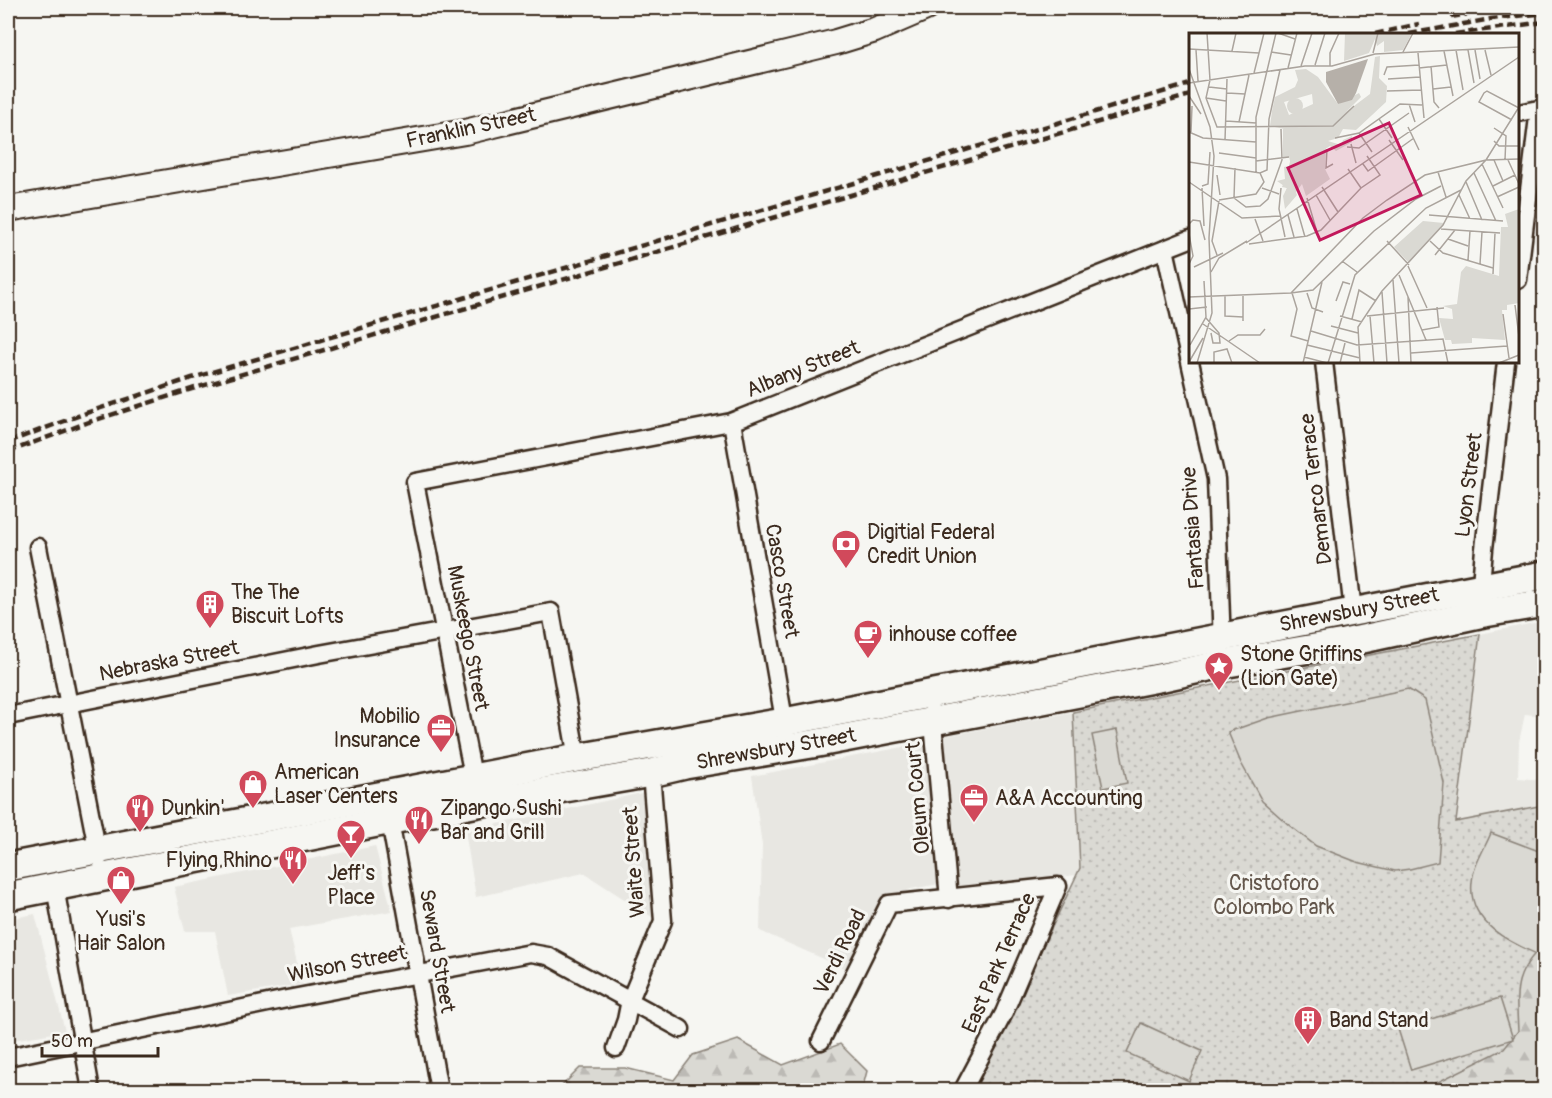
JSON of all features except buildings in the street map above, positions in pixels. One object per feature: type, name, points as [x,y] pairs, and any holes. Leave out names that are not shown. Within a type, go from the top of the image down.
[{"type":"main road","name":"Franklin Street","points":[[8,209],[465,132],[828,45],[874,30],[926,8]]},
{"type":"main road","name":"Shrewsbury Street","points":[[8,867],[100,863],[390,821],[476,790],[577,758],[934,721],[1222,650],[1353,611],[1545,575]]},
{"type":"main road","name":"Shrewsbury Street","points":[[8,896],[55,887],[100,863],[476,790],[651,773],[929,693],[1222,650],[1344,643],[1479,614],[1545,603]]},
{"type":"street","points":[[1519,113],[1542,109],[1519,273]]},
{"type":"street","name":"Albany Street","points":[[415,482],[732,422],[1189,240]]},
{"type":"street","name":"Fantasia Drive","points":[[1165,249],[1189,357]]},
{"type":"street","name":"Fantasia Drive","points":[[1190,363],[1216,479],[1222,650]]},
{"type":"street","name":"Demarco Terrace","points":[[1324,363],[1353,611]]},
{"type":"street","name":"Lyon Street","points":[[1479,614],[1506,363]]},
{"type":"street","name":"Casco Street","points":[[732,422],[786,735]]},
{"type":"street","name":"Muskeego Street","points":[[415,482],[476,790]]},
{"type":"street","points":[[38,547],[100,863]]},
{"type":"street","name":"Nebraska Street","points":[[8,716],[551,612],[577,758]]},
{"type":"street","name":"Oleum Court","points":[[929,693],[934,721],[949,899]]},
{"type":"street","name":"Waite Street","points":[[616,1048],[630,1000],[663,921],[651,773]]},
{"type":"street","name":"Seward Street","points":[[390,821],[439,1090]]},
{"type":"street","name":"East Park Terrace","points":[[949,899],[1058,886],[1004,1013],[963,1090]]},
{"type":"street","points":[[55,887],[91,1090]]},
{"type":"street","name":"Verdi Road","points":[[820,1041],[889,904],[949,899]]},
{"type":"street","name":"Wilson Street","points":[[8,1057],[418,973],[531,953],[548,956],[681,1029]]},
{"type":"shaded area","points":[[1544,621],[1544,716],[1525,714],[1519,742],[1518,778],[1544,780],[1544,805],[1456,823],[1480,634]]},
{"type":"shaded area","points":[[1073,712],[1080,868],[1076,875],[951,891],[940,737]]},
{"type":"shaded area","points":[[924,743],[939,884],[911,889],[890,899],[849,970],[760,931],[762,845],[752,776]]},
{"type":"shaded area","points":[[642,793],[652,917],[584,873],[476,897],[465,831]]},
{"type":"shaded area","points":[[375,846],[392,911],[289,929],[302,984],[228,996],[215,931],[185,931],[174,887]]},
{"type":"shaded area","points":[[35,914],[65,1031],[8,1041],[8,919]]},
{"type":"green space","name":"Cristoforo Colombo Park","points":[[1480,634],[1456,822],[1544,805],[1544,1011],[1512,1090],[975,1090],[1080,868],[1073,712]]},
{"type":"green space","points":[[1408,689],[1425,700],[1444,783],[1438,862],[1410,869],[1395,871],[1357,862],[1316,846],[1262,801],[1241,763],[1228,732],[1268,718]]},
{"type":"green space","points":[[1117,730],[1127,783],[1103,788],[1092,735]]},
{"type":"green space","points":[[1491,833],[1544,853],[1544,957],[1506,939],[1484,921],[1477,910],[1472,897],[1473,876]]},
{"type":"green space","points":[[1544,944],[1544,1090],[1422,1090],[1504,1049],[1518,1031],[1517,993],[1522,974],[1527,964]]},
{"type":"green space","points":[[1500,998],[1513,1039],[1411,1070],[1398,1029]]},
{"type":"green space","points":[[1141,1023],[1202,1051],[1189,1081],[1127,1053]]},
{"type":"green space","points":[[738,1040],[783,1065],[840,1044],[867,1071],[862,1090],[753,1090],[738,1083],[728,1090],[558,1090],[580,1068],[625,1068],[674,1080],[693,1055]]},
{"type":"railway","points":[[1451,17],[1506,8]]},
{"type":"railway","points":[[1414,33],[1491,19],[1544,13]]},
{"type":"railway","points":[[1462,33],[1544,22]]},
{"type":"railway","points":[[1379,33],[1419,24]]},
{"type":"railway","points":[[8,442],[192,378],[1189,84]]},
{"type":"railway","points":[[8,452],[89,422],[195,388],[1189,95]]},
{"type":"place","name":"Digitial Federal Credit Union","points":[[846,570]]},
{"type":"place","name":"The The Biscuit Lofts","points":[[210,630]]},
{"type":"place","name":"inhouse coffee","points":[[868,660]]},
{"type":"place","name":"Stone Griffins (Lion Gate)","points":[[1219,692]]},
{"type":"place","name":"Mobilio Insurance","points":[[441,754]]},
{"type":"place","name":"American Laser Centers","points":[[253,810]]},
{"type":"place","name":"A&A Accounting","points":[[974,824]]},
{"type":"place","name":"Dunkin'","points":[[140,834]]},
{"type":"place","name":"Zipango Sushi Bar and Grill","points":[[419,846]]},
{"type":"place","name":"Jeff's Place","points":[[351,860]]},
{"type":"place","name":"Flying Rhino","points":[[293,886]]},
{"type":"place","name":"Yusi's Hair Salon","points":[[121,906]]},
{"type":"place","name":"Band Stand","points":[[1308,1046]]}]
